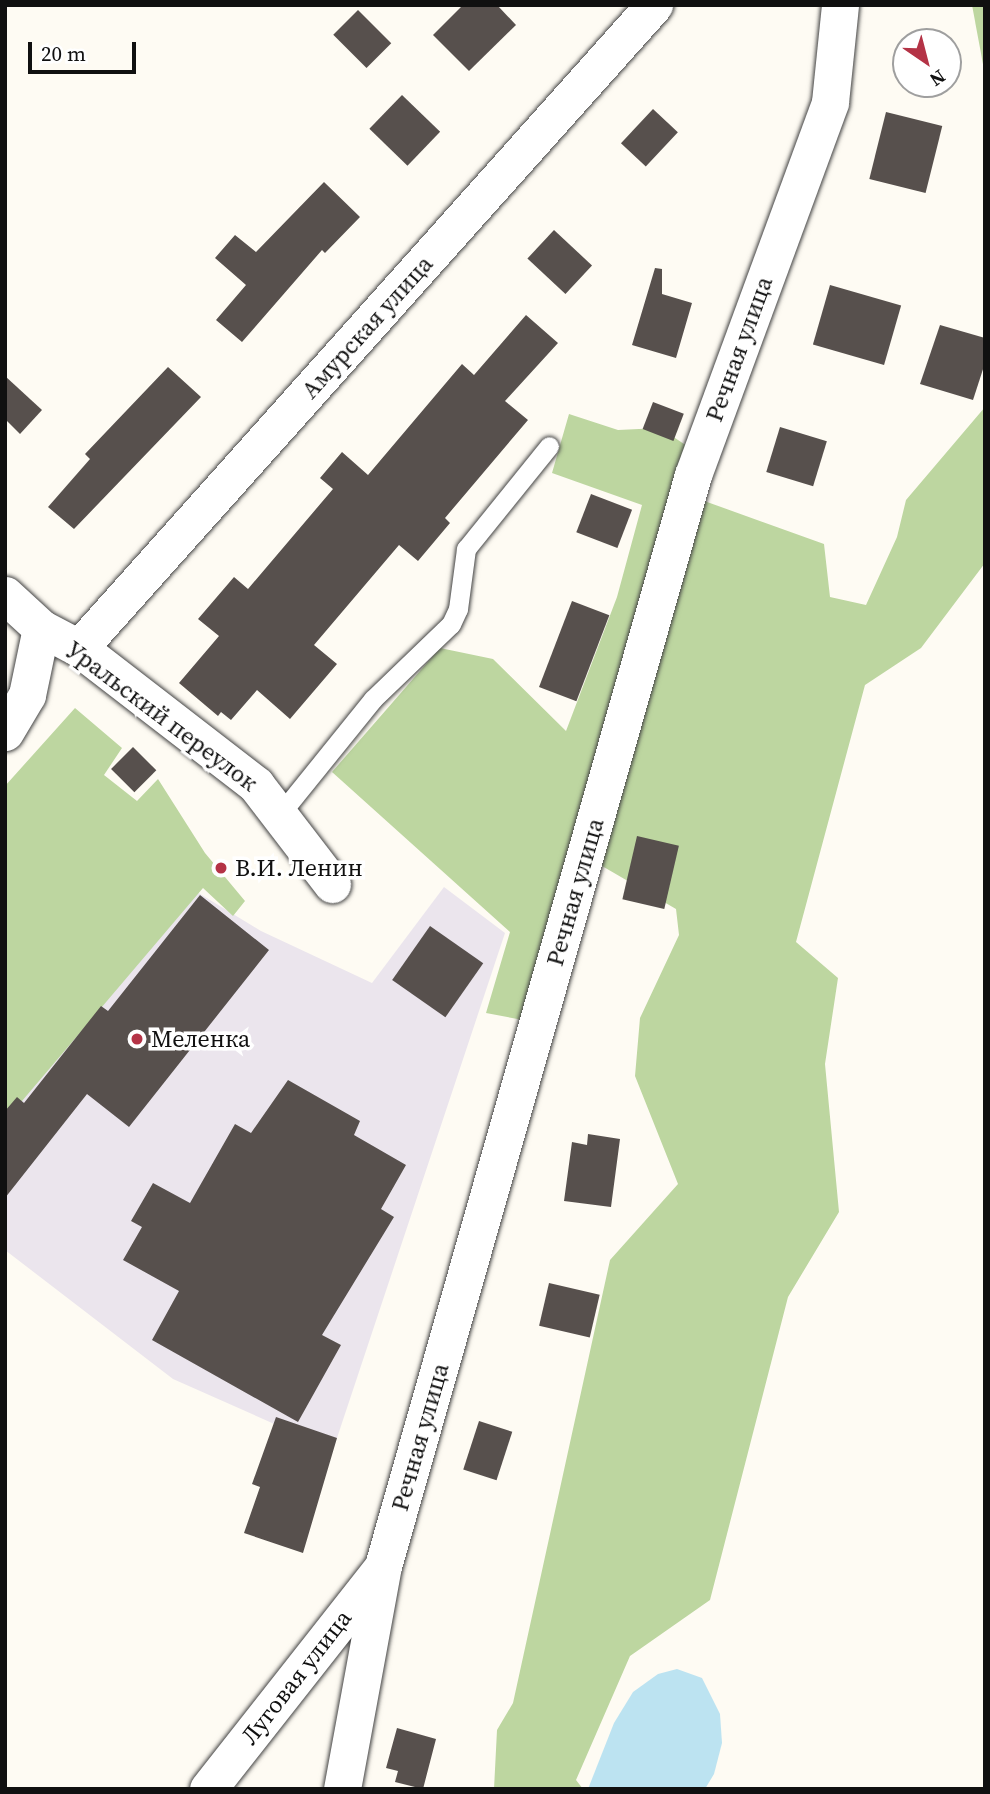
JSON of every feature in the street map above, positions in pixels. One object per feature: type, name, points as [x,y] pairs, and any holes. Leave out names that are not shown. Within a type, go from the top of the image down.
[{"type":"street","name":"Амурская улица","points":[[79,648],[654,5]]},
{"type":"street","name":"Речная улица","points":[[342,1789],[383,1566],[693,475],[830,103],[840,5]]},
{"type":"street","name":"Уральский переулок","points":[[5,595],[41,628],[79,648],[256,785],[281,813],[332,884]]},
{"type":"street","points":[[5,732],[27,695],[41,628]]},
{"type":"street","name":"Луговая улица","points":[[208,1789],[383,1566]]},
{"type":"lane","points":[[281,813],[373,699],[451,624],[458,609],[466,549],[549,446]]},
{"type":"shaded area","name":"Меленка","points":[[187,886],[261,931],[372,983],[444,887],[505,933],[333,1450],[173,1379],[5,1250],[5,1107]]},
{"type":"green space","points":[[972,5],[985,5],[985,75]]},
{"type":"green space","points":[[985,407],[985,563],[921,648],[865,685],[796,942],[838,978],[825,1064],[839,1212],[788,1297],[710,1600],[630,1656],[576,1780],[583,1789],[494,1789],[497,1730],[513,1703],[610,1260],[678,1184],[635,1076],[640,1018],[679,935],[676,909],[590,859],[696,498],[824,544],[830,597],[866,605],[897,537],[906,500]]},
{"type":"green space","points":[[569,414],[618,430],[660,428],[687,446],[528,1021],[486,1013],[510,932],[332,772],[440,648],[493,659],[566,731],[617,597],[642,505],[552,473]]},
{"type":"green space","points":[[75,708],[122,748],[104,775],[137,801],[158,779],[205,853],[245,901],[233,916],[203,888],[5,1121],[5,786]]},
{"type":"water","points":[[677,1669],[702,1678],[720,1714],[722,1743],[714,1774],[705,1789],[588,1789],[614,1723],[633,1692],[658,1674]]},
{"type":"building","points":[[463,5],[497,5],[516,25],[469,71],[433,35]]},
{"type":"building","points":[[358,10],[391,43],[366,68],[333,35]]},
{"type":"building","points":[[402,95],[440,132],[407,166],[369,129]]},
{"type":"building","points":[[653,109],[678,132],[646,167],[621,143]]},
{"type":"building","points":[[886,112],[942,126],[926,193],[869,179]]},
{"type":"building","points":[[324,182],[360,217],[325,253],[322,250],[242,342],[216,320],[246,285],[215,258],[235,235],[256,252]]},
{"type":"building","points":[[554,230],[592,265],[565,294],[527,259]]},
{"type":"building","points":[[655,268],[662,269],[662,294],[692,303],[676,358],[632,345]]},
{"type":"building","points":[[830,285],[901,305],[884,365],[813,345]]},
{"type":"building","points":[[526,315],[558,343],[505,401],[528,420],[445,518],[450,523],[418,561],[399,545],[314,645],[337,664],[290,719],[257,690],[231,720],[221,712],[218,716],[179,683],[219,636],[198,619],[234,577],[248,589],[333,489],[320,478],[342,452],[368,475],[462,364],[474,375]]},
{"type":"building","points":[[940,325],[985,338],[985,363],[973,400],[920,384]]},
{"type":"building","points":[[168,367],[201,397],[74,529],[48,507],[90,459],[85,454]]},
{"type":"building","points":[[5,376],[42,410],[20,434],[5,419]]},
{"type":"building","points":[[653,402],[684,414],[673,441],[643,429]]},
{"type":"building","points":[[780,427],[827,441],[813,486],[766,472]]},
{"type":"building","points":[[591,494],[632,510],[617,548],[576,532]]},
{"type":"building","points":[[572,601],[609,615],[576,701],[539,687]]},
{"type":"building","points":[[133,747],[156,770],[134,792],[111,769]]},
{"type":"building","points":[[637,836],[679,846],[664,909],[622,899]]},
{"type":"building","name":"Меленка","points":[[200,895],[269,950],[129,1127],[87,1094],[5,1198],[5,1111],[17,1097],[24,1103],[101,1006],[108,1011]]},
{"type":"building","points":[[430,926],[483,963],[445,1017],[392,980]]},
{"type":"building","points":[[288,1080],[360,1121],[354,1135],[406,1165],[381,1209],[394,1217],[322,1335],[341,1345],[298,1422],[152,1340],[179,1291],[123,1260],[142,1227],[131,1221],[153,1183],[190,1203],[235,1124],[251,1133]]},
{"type":"building","points":[[588,1134],[620,1139],[611,1207],[564,1201],[572,1142],[587,1145]]},
{"type":"building","points":[[549,1283],[600,1295],[590,1338],[539,1326]]},
{"type":"building","points":[[276,1417],[337,1438],[303,1553],[244,1533],[260,1487],[252,1484]]},
{"type":"building","points":[[479,1421],[512,1432],[497,1480],[463,1470]]},
{"type":"building","points":[[397,1728],[436,1739],[423,1789],[395,1782],[398,1771],[386,1768]]},
{"type":"place","name":"В.И. Ленин","points":[[221,868]]},
{"type":"place","name":"Меленка","points":[[137,1039]]}]
